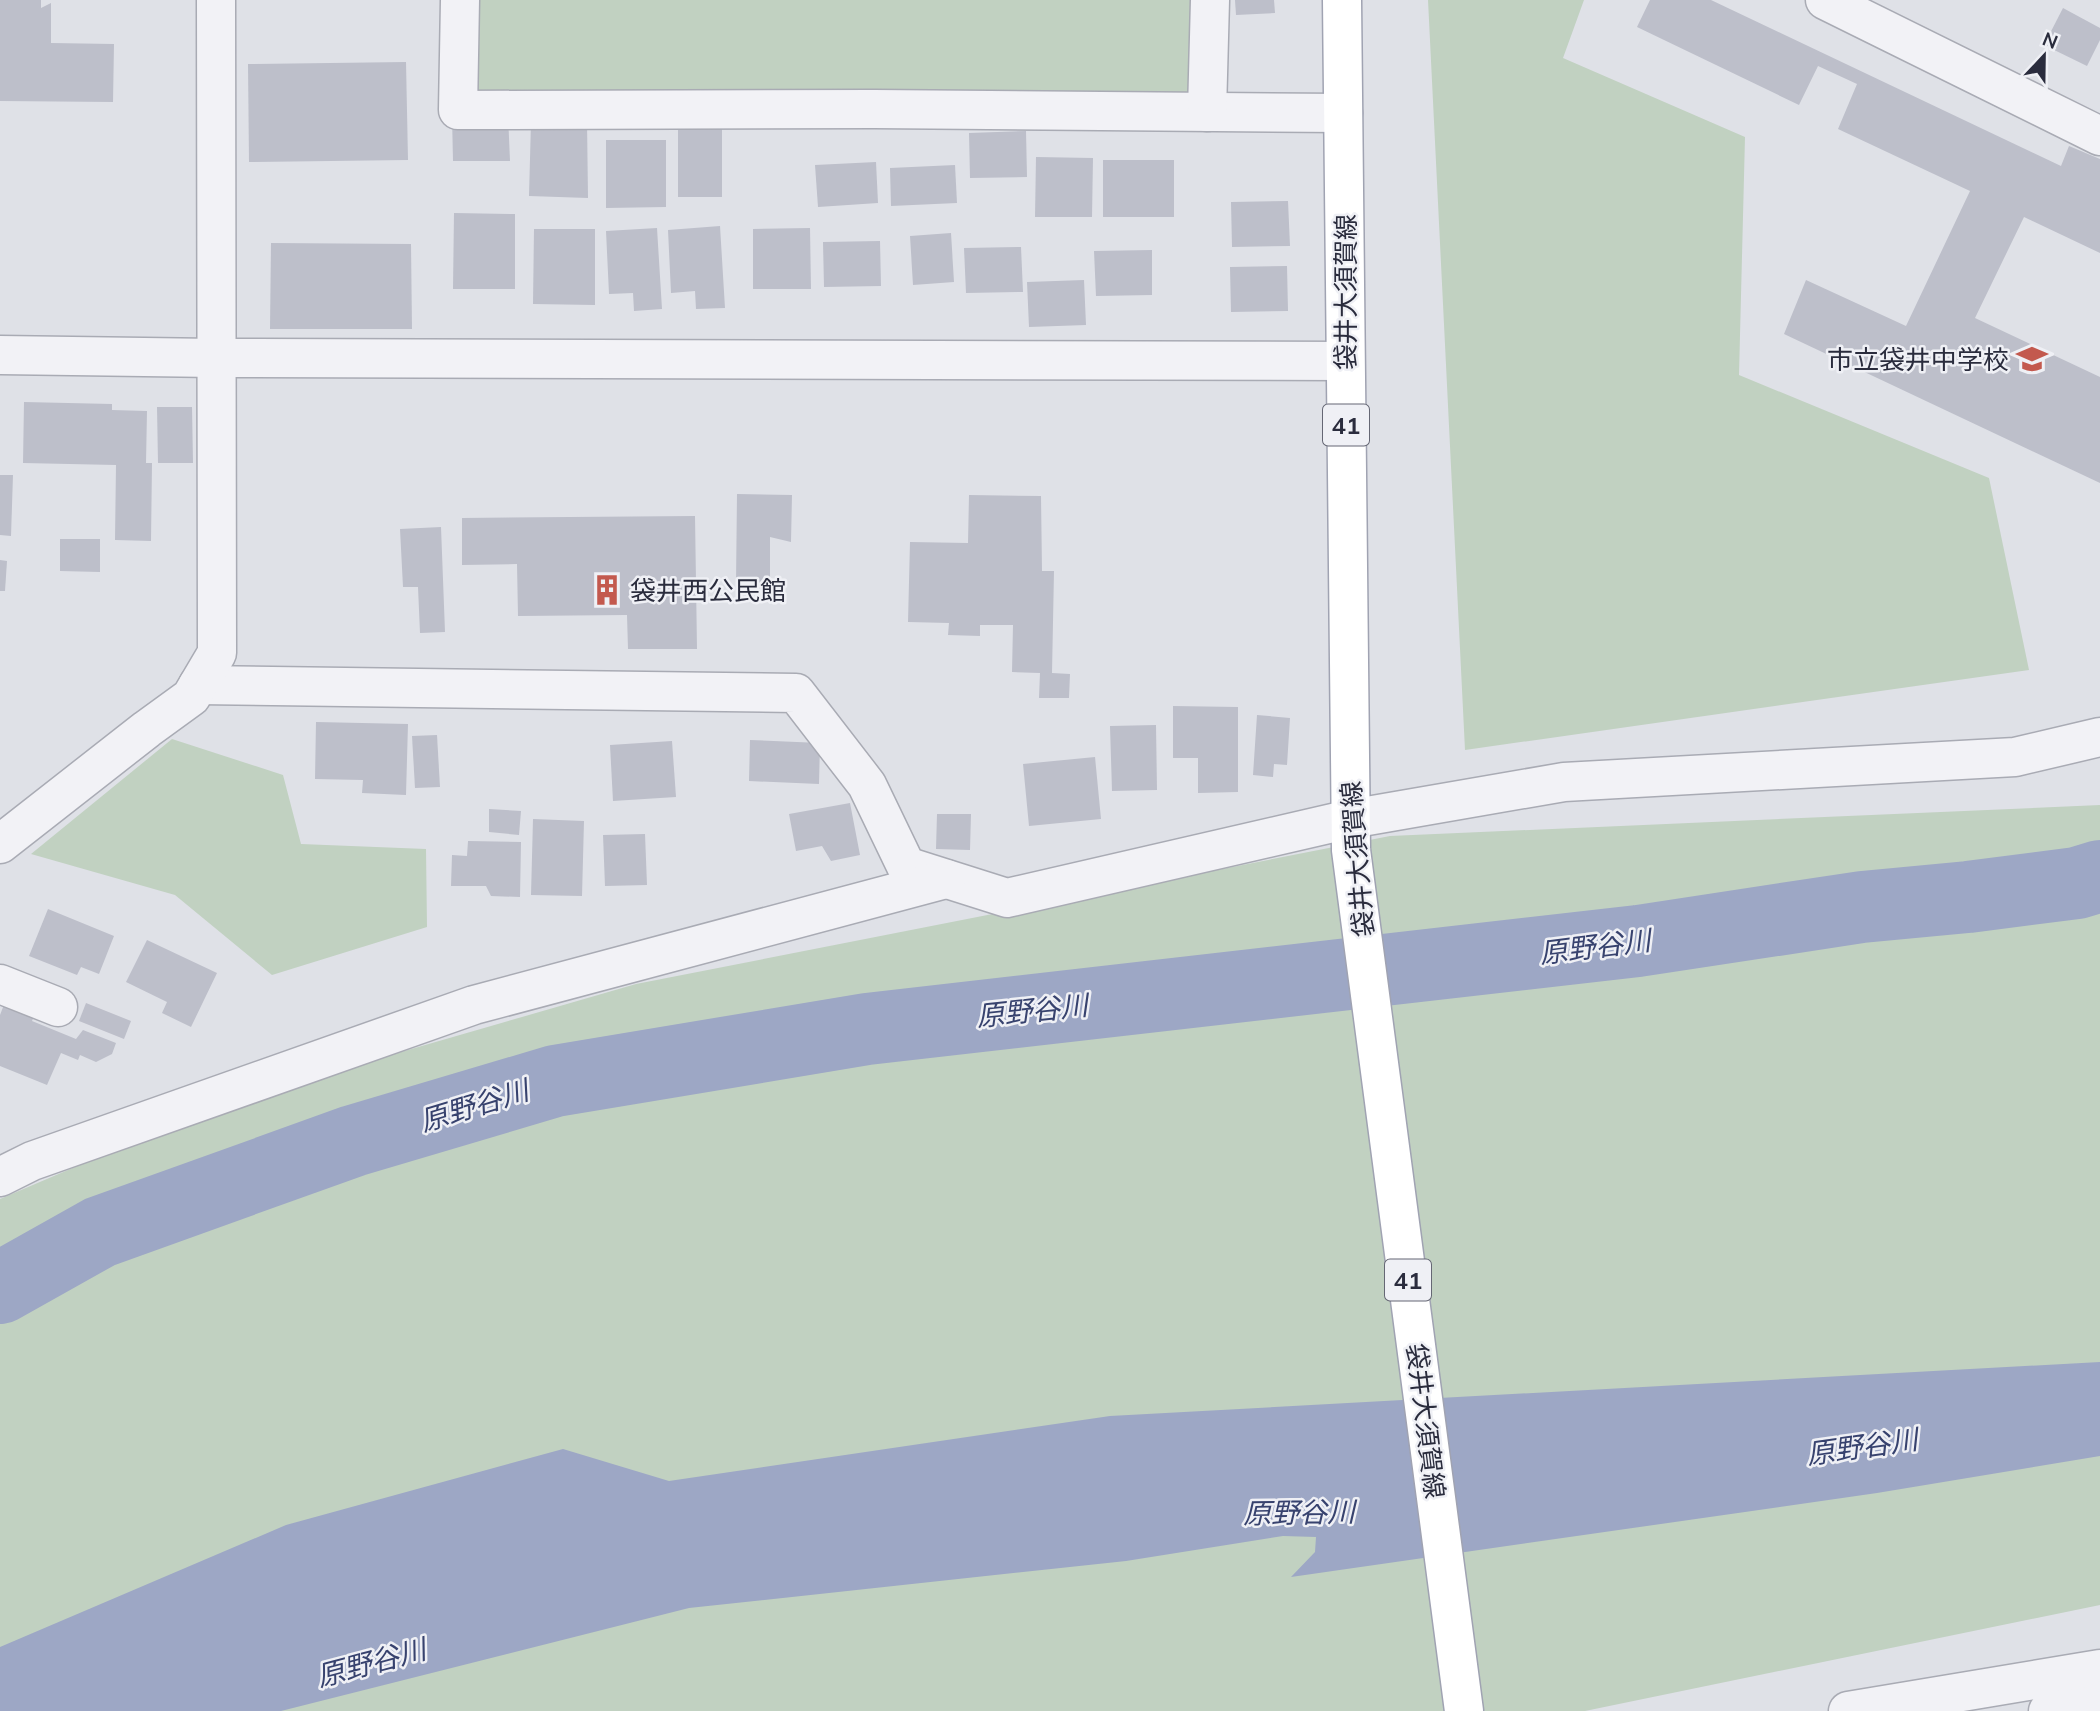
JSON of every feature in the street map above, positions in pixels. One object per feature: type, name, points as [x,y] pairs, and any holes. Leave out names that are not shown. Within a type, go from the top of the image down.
[{"type":"main road","name":"袋井大須賀線","points":[[1342,0],[1350,834],[1464,1711]]},
{"type":"street","points":[[0,845],[191,697],[217,653],[216,0]]},
{"type":"street","points":[[460,0],[458,110],[874,109],[1343,113]]},
{"type":"street","points":[[1208,111],[1210,0]]},
{"type":"street","points":[[1831,1],[2100,136]]},
{"type":"street","points":[[0,355],[1346,361]]},
{"type":"street","points":[[198,685],[796,693],[867,785],[906,866],[1007,898],[1350,834],[1564,782],[2015,757],[2100,737]]},
{"type":"street","points":[[0,1177],[32,1161],[474,1005],[946,879]]},
{"type":"street","points":[[0,984],[58,1007]]},
{"type":"street","points":[[1864,1709],[2100,1668]]},
{"type":"street","points":[[2049,1711],[2100,1705]]},
{"type":"street","points":[[1864,1709],[1929,1711]]},
{"type":"green space","points":[[469,0],[1196,0],[1196,106],[465,95]]},
{"type":"green space","points":[[1428,0],[1584,0],[1563,58],[1745,137],[1739,375],[1989,478],[2029,670],[1465,750]]},
{"type":"green space","points":[[172,739],[283,775],[301,844],[426,849],[427,927],[272,975],[175,895],[31,854]]},
{"type":"green space","points":[[2100,805],[2100,1605],[1585,1711],[0,1711],[0,1199],[225,1103],[636,984],[1390,836]]},
{"type":"water","points":[[2100,1362],[2100,1456],[1877,1493],[1291,1577],[1315,1552],[1316,1537],[1283,1536],[1126,1561],[689,1608],[281,1711],[0,1711],[0,1647],[286,1525],[563,1449],[669,1481],[1110,1416]]},
{"type":"building","points":[[0,0],[41,0],[41,8],[51,3],[51,43],[114,44],[113,102],[0,101]]},
{"type":"building","points":[[1235,0],[1274,0],[1275,13],[1236,15]]},
{"type":"building","points":[[1650,0],[1711,0],[2061,166],[2069,146],[2100,159],[2100,253],[2024,217],[1975,318],[2100,377],[2100,483],[1784,334],[1806,280],[1906,326],[1970,191],[1838,129],[1857,84],[1818,66],[1799,105],[1637,27]]},
{"type":"building","points":[[2063,8],[2100,28],[2100,40],[2087,66],[2044,45]]},
{"type":"building","points":[[406,62],[408,160],[249,162],[248,64]]},
{"type":"building","points":[[508,115],[510,161],[453,161],[452,116]]},
{"type":"building","points":[[587,121],[588,198],[529,196],[531,122]]},
{"type":"building","points":[[678,126],[722,126],[722,197],[678,197]]},
{"type":"building","points":[[1026,131],[1027,177],[970,178],[969,133]]},
{"type":"building","points":[[606,140],[666,140],[666,207],[606,208]]},
{"type":"building","points":[[1036,157],[1093,158],[1092,217],[1035,217]]},
{"type":"building","points":[[1103,160],[1174,160],[1174,217],[1103,217]]},
{"type":"building","points":[[876,162],[878,203],[818,207],[815,165]]},
{"type":"building","points":[[955,165],[957,203],[891,206],[890,168]]},
{"type":"building","points":[[1288,201],[1290,246],[1232,247],[1231,202]]},
{"type":"building","points":[[454,213],[515,214],[515,289],[453,289]]},
{"type":"building","points":[[720,226],[725,308],[696,309],[695,291],[671,293],[668,230]]},
{"type":"building","points":[[657,228],[662,309],[634,311],[633,293],[609,294],[606,231]]},
{"type":"building","points":[[810,228],[811,289],[753,289],[753,229]]},
{"type":"building","points":[[534,229],[595,229],[595,305],[533,304]]},
{"type":"building","points":[[951,233],[954,282],[913,285],[910,236]]},
{"type":"building","points":[[880,241],[881,286],[824,287],[823,242]]},
{"type":"building","points":[[271,243],[411,244],[412,329],[270,329]]},
{"type":"building","points":[[1021,247],[1023,292],[966,293],[964,248]]},
{"type":"building","points":[[1152,250],[1152,295],[1096,296],[1094,251]]},
{"type":"building","points":[[1287,266],[1288,311],[1231,312],[1230,267]]},
{"type":"building","points":[[1084,280],[1086,325],[1029,327],[1027,282]]},
{"type":"building","points":[[24,402],[112,404],[112,410],[147,411],[146,463],[152,463],[151,541],[115,540],[116,465],[23,463]]},
{"type":"building","points":[[157,407],[192,407],[193,463],[158,463]]},
{"type":"building","points":[[0,475],[13,475],[11,536],[0,535]]},
{"type":"building","points":[[737,494],[792,495],[791,542],[770,537],[770,584],[736,583]]},
{"type":"building","points":[[969,495],[1041,496],[1042,571],[1054,571],[1052,673],[1070,674],[1069,698],[1039,698],[1040,673],[1012,672],[1013,625],[980,625],[980,636],[948,635],[949,623],[908,622],[910,542],[968,543]]},
{"type":"building","name":"袋井西公民館","points":[[695,516],[697,649],[628,649],[627,615],[518,616],[517,564],[462,565],[462,518]]},
{"type":"building","points":[[441,527],[445,632],[420,633],[418,587],[403,587],[400,529]]},
{"type":"building","points":[[60,539],[100,539],[100,572],[60,571]]},
{"type":"building","points":[[0,560],[7,561],[5,591],[0,591]]},
{"type":"building","points":[[1173,706],[1238,707],[1238,792],[1198,793],[1198,758],[1173,758]]},
{"type":"building","points":[[1257,715],[1290,718],[1287,765],[1274,764],[1273,777],[1253,775]]},
{"type":"building","points":[[316,722],[408,724],[406,795],[362,793],[363,780],[315,779]]},
{"type":"building","points":[[1156,725],[1157,790],[1112,791],[1110,726]]},
{"type":"building","points":[[437,735],[440,787],[415,788],[412,736]]},
{"type":"building","points":[[750,740],[820,743],[819,784],[749,781]]},
{"type":"building","points":[[672,741],[676,797],[613,801],[610,745]]},
{"type":"building","points":[[1095,757],[1101,819],[1029,826],[1023,764]]},
{"type":"building","points":[[850,803],[860,855],[831,861],[822,846],[796,851],[789,814]]},
{"type":"building","points":[[489,809],[521,811],[519,835],[489,832]]},
{"type":"building","points":[[937,814],[971,814],[970,850],[936,849]]},
{"type":"building","points":[[533,819],[584,821],[582,896],[531,895]]},
{"type":"building","points":[[645,834],[647,885],[605,886],[603,835]]},
{"type":"building","points":[[468,841],[521,842],[520,897],[491,896],[486,886],[451,886],[452,855],[467,856]]},
{"type":"building","points":[[48,909],[114,936],[99,974],[81,967],[77,975],[29,956]]},
{"type":"building","points":[[147,940],[217,973],[191,1027],[162,1013],[167,1002],[126,982]]},
{"type":"building","points":[[5,1002],[35,1014],[32,1021],[76,1039],[83,1030],[116,1043],[112,1054],[96,1062],[80,1055],[78,1060],[61,1053],[47,1085],[0,1066],[0,1015]]},
{"type":"building","points":[[86,1003],[131,1021],[124,1039],[79,1021]]},
{"type":"waterway","name":"原野谷川","points":[[0,1288],[100,1232],[353,1141],[555,1081],[867,1029],[1638,941],[1862,907],[2077,883],[2100,876]]},
{"type":"place","name":"市立袋井中学校","points":[[2032,359]]},
{"type":"place","name":"袋井西公民館","points":[[607,590]]}]
